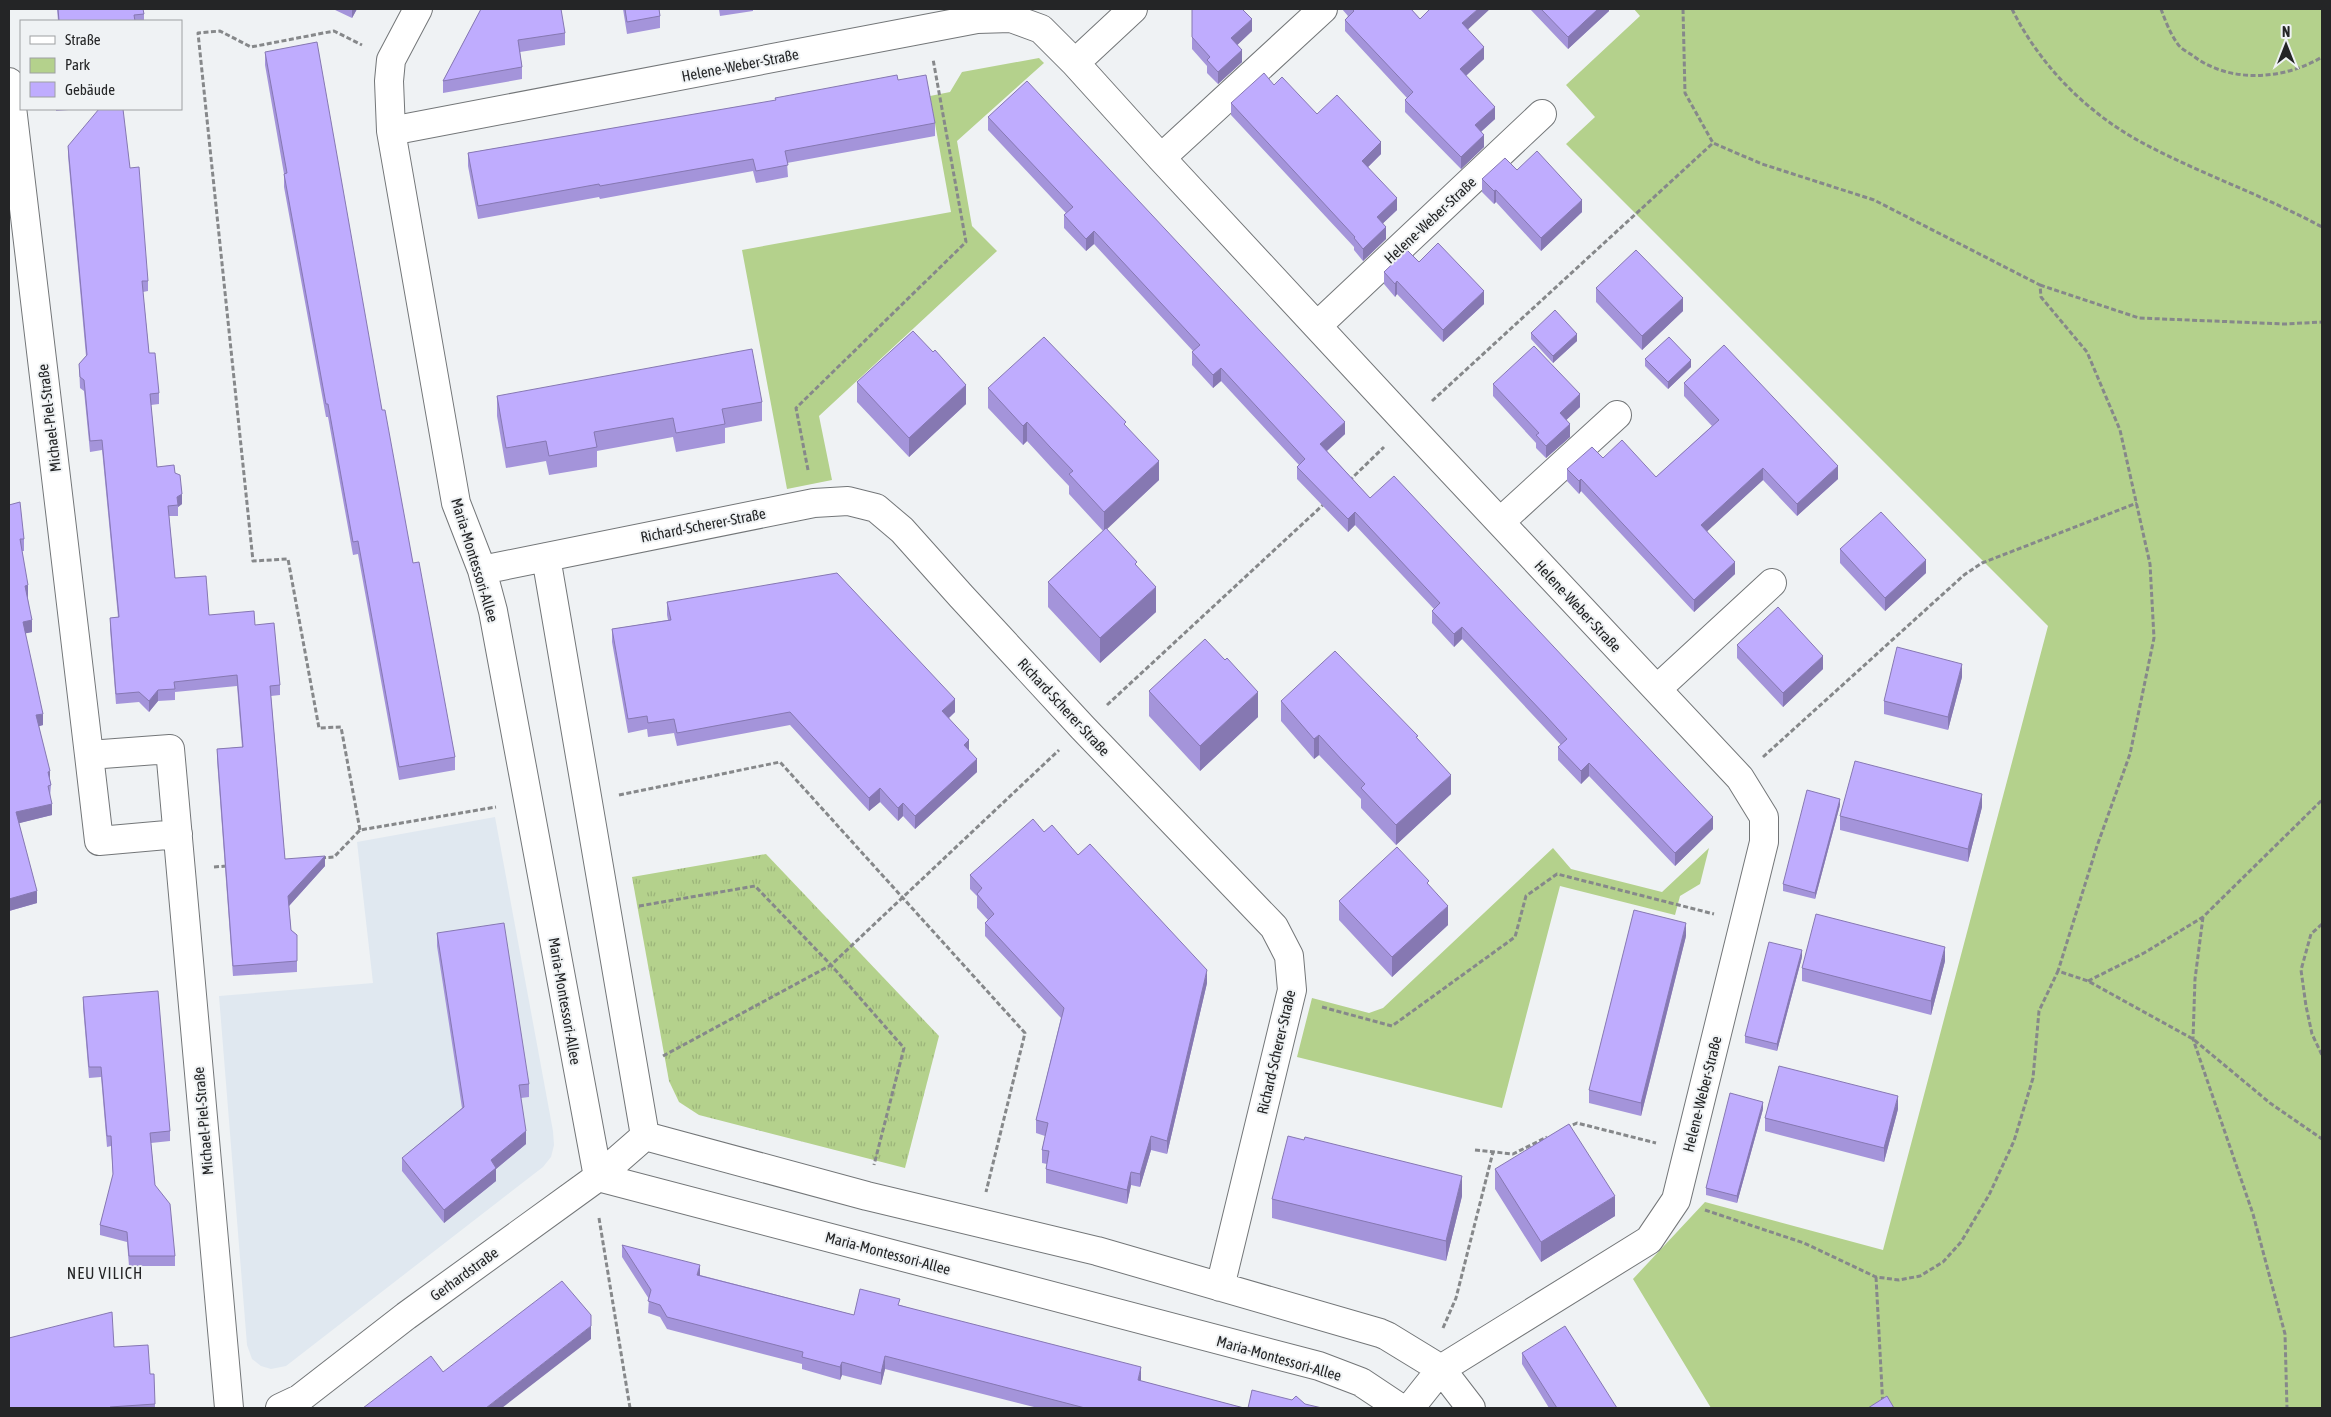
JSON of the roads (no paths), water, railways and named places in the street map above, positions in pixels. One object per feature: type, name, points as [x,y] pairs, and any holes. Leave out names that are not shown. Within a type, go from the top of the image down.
[{"type":"street","name":"Maria-Montessori-Allee","points":[[418,9],[391,60],[389,81],[391,131],[456,503],[482,570],[493,611],[530,802],[598,1177],[1319,1366],[1361,1382],[1400,1408]]},
{"type":"street","points":[[1075,63],[1133,9]]},
{"type":"street","points":[[1160,158],[1323,9]]},
{"type":"street","name":"Helene-Weber-Straße","points":[[391,131],[977,20],[1011,18],[1041,29],[1075,63],[1160,158],[1740,778],[1764,816],[1764,842],[1676,1200],[1649,1240],[1441,1369],[1410,1408]]},
{"type":"street","name":"Michael-Piel-Straße","points":[[9,82],[98,841],[178,834]]},
{"type":"street","name":"Helene-Weber-Straße","points":[[1317,326],[1542,114]]},
{"type":"street","points":[[1500,522],[1617,415]]},
{"type":"street","name":"Richard-Scherer-Straße","points":[[482,570],[814,503],[848,501],[876,508],[902,530],[970,607],[1083,728],[1274,927],[1289,956],[1292,990],[1220,1287]]},
{"type":"street","points":[[546,557],[644,1136],[866,1196],[1097,1251],[1388,1336],[1441,1369],[1471,1408]]},
{"type":"street","points":[[1657,689],[1772,583]]},
{"type":"street","name":"Michael-Piel-Straße","points":[[89,755],[170,749],[229,1408]]},
{"type":"street","name":"Gerhardstraße","points":[[280,1408],[299,1399],[406,1316],[598,1177],[644,1136]]},
{"type":"district","name":"NEU VILICH","points":[[105,1273]]}]
